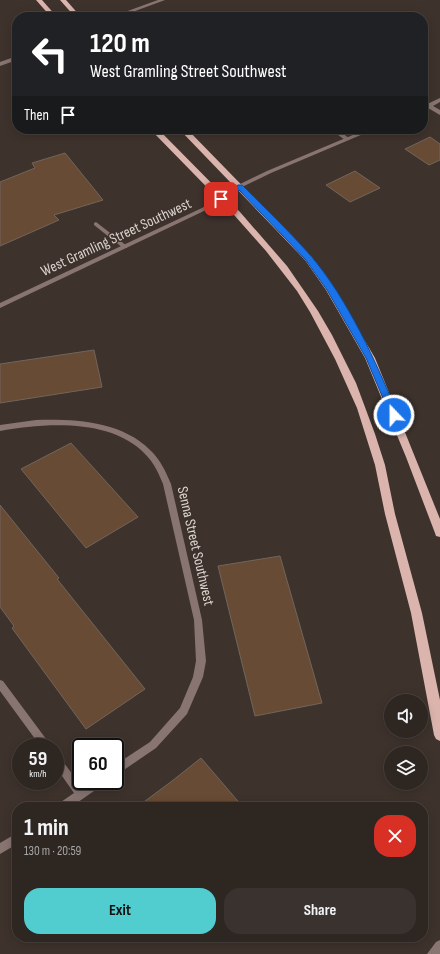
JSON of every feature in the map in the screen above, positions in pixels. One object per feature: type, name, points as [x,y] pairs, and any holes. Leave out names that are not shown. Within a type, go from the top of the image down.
[{"type":"main road","points":[[39,0],[50,12]]},
{"type":"main road","points":[[63,0],[74,12]]},
{"type":"main road","points":[[159,134],[248,226],[285,268],[312,310],[335,351],[358,401],[379,460],[388,505],[407,573],[429,665],[440,735]]},
{"type":"main road","points":[[188,134],[240,186],[308,258],[330,289],[370,358],[440,533]]},
{"type":"street","points":[[128,12],[163,0]]},
{"type":"street","points":[[0,64],[12,60]]},
{"type":"street","points":[[428,106],[440,100]]},
{"type":"street","points":[[428,108],[440,113]]},
{"type":"street","points":[[340,134],[347,139]]},
{"type":"street","name":"West Gramling Street Southwest","points":[[0,306],[204,209],[240,186],[269,172],[360,134]]},
{"type":"street","points":[[96,224],[125,247]]},
{"type":"street","name":"Senna Street Southwest","points":[[0,428],[35,424],[75,424],[101,427],[120,433],[148,451],[158,464],[167,484],[198,620],[201,661],[198,677],[184,711],[153,745],[124,765]]},
{"type":"street","points":[[0,684],[40,738]]},
{"type":"street","points":[[64,770],[81,794]]},
{"type":"street","points":[[69,802],[87,790]]},
{"type":"street","points":[[0,849],[12,841]]},
{"type":"street","points":[[433,954],[440,946]]},
{"type":"building","points":[[430,137],[440,144],[440,160],[429,165],[405,149]]},
{"type":"building","points":[[65,153],[103,200],[54,215],[59,220],[0,246],[0,182],[35,168],[32,163]]},
{"type":"building","points":[[355,171],[380,188],[350,202],[326,185]]},
{"type":"building","points":[[94,350],[102,387],[0,403],[0,364]]},
{"type":"building","points":[[71,443],[138,517],[86,548],[21,469]]},
{"type":"building","points":[[0,505],[145,689],[86,729],[12,628],[14,626],[0,607]]},
{"type":"building","points":[[280,556],[322,703],[255,716],[218,566]]},
{"type":"building","points":[[201,758],[239,802],[144,802]]},
{"type":"route","points":[[221,199],[240,186],[308,258],[330,289],[370,358],[394,415]]}]
